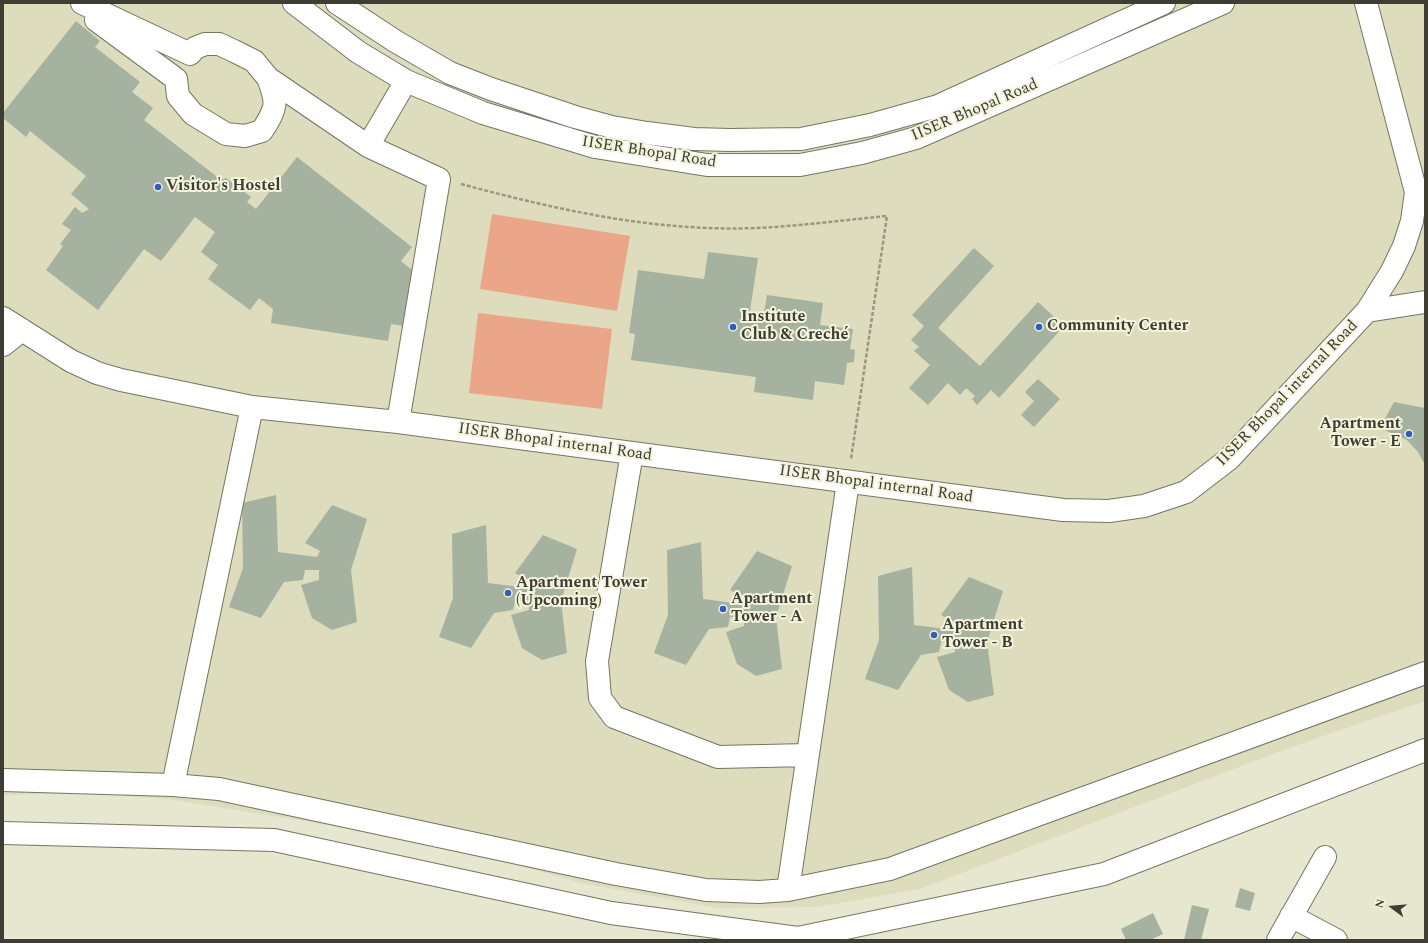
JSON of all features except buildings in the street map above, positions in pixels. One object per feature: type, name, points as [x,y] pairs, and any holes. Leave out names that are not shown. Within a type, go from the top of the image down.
[{"type":"street","points":[[72,3],[176,80]]},
{"type":"street","points":[[82,3],[190,54]]},
{"type":"street","name":"IISER Bhopal Road","points":[[294,3],[358,52],[406,81],[483,113],[595,147],[707,165],[800,165],[862,153],[916,138],[1223,3]]},
{"type":"street","name":"IISER Bhopal Road","points":[[337,3],[376,29],[437,65],[491,90],[575,117],[612,127],[655,134],[730,140],[801,139],[870,125],[938,106],[1164,3]]},
{"type":"street","name":"IISER Bhopal internal Road","points":[[3,318],[71,361],[96,373],[121,380],[252,407],[398,422],[1063,510],[1109,511],[1144,506],[1186,492],[1229,459],[1367,311],[1392,271],[1404,246],[1412,221],[1416,192],[1366,3]]},
{"type":"street","points":[[268,78],[276,98],[272,115],[262,131],[245,136],[226,134],[193,114],[178,96],[176,80],[190,54],[196,48],[205,44],[220,44],[254,61],[268,78],[368,146],[439,179],[398,422]]},
{"type":"street","points":[[368,146],[406,81]]},
{"type":"street","points":[[1367,311],[1425,302]]},
{"type":"street","points":[[3,345],[22,330]]},
{"type":"street","points":[[173,785],[252,407]]},
{"type":"street","points":[[632,453],[597,661],[600,698],[614,717],[718,757],[808,755]]},
{"type":"street","points":[[788,890],[848,482]]},
{"type":"street","points":[[3,780],[173,785],[219,789],[616,874],[706,890],[759,892],[788,890],[890,869],[1425,673]]},
{"type":"street","points":[[3,833],[274,840],[611,913],[798,938],[1104,874],[1425,750]]},
{"type":"street","points":[[1278,940],[1324,857]]},
{"type":"street","points":[[1291,916],[1336,940]]},
{"type":"path","points":[[439,179],[546,206],[603,218],[657,224],[757,228],[887,216],[848,482]]},
{"type":"shaded area","points":[[3,3],[1425,3],[1425,701],[1286,749],[920,889],[817,907],[717,908],[581,883],[440,843],[168,799],[79,793],[3,795]]},
{"type":"shaded area","points":[[492,214],[630,236],[617,311],[480,289]]},
{"type":"shaded area","points":[[478,313],[612,329],[602,409],[469,393]]},
{"type":"place","name":"Visitor's Hostel","points":[[158,187]]},
{"type":"place","name":"Institute Club & Creché","points":[[733,327]]},
{"type":"place","name":"Community Center","points":[[1039,327]]},
{"type":"place","name":"Apartment Tower - E","points":[[1409,434]]},
{"type":"place","name":"Apartment Tower (Upcoming)","points":[[508,593]]},
{"type":"place","name":"Apartment Tower - A","points":[[723,609]]},
{"type":"place","name":"Apartment Tower - B","points":[[934,635]]}]
